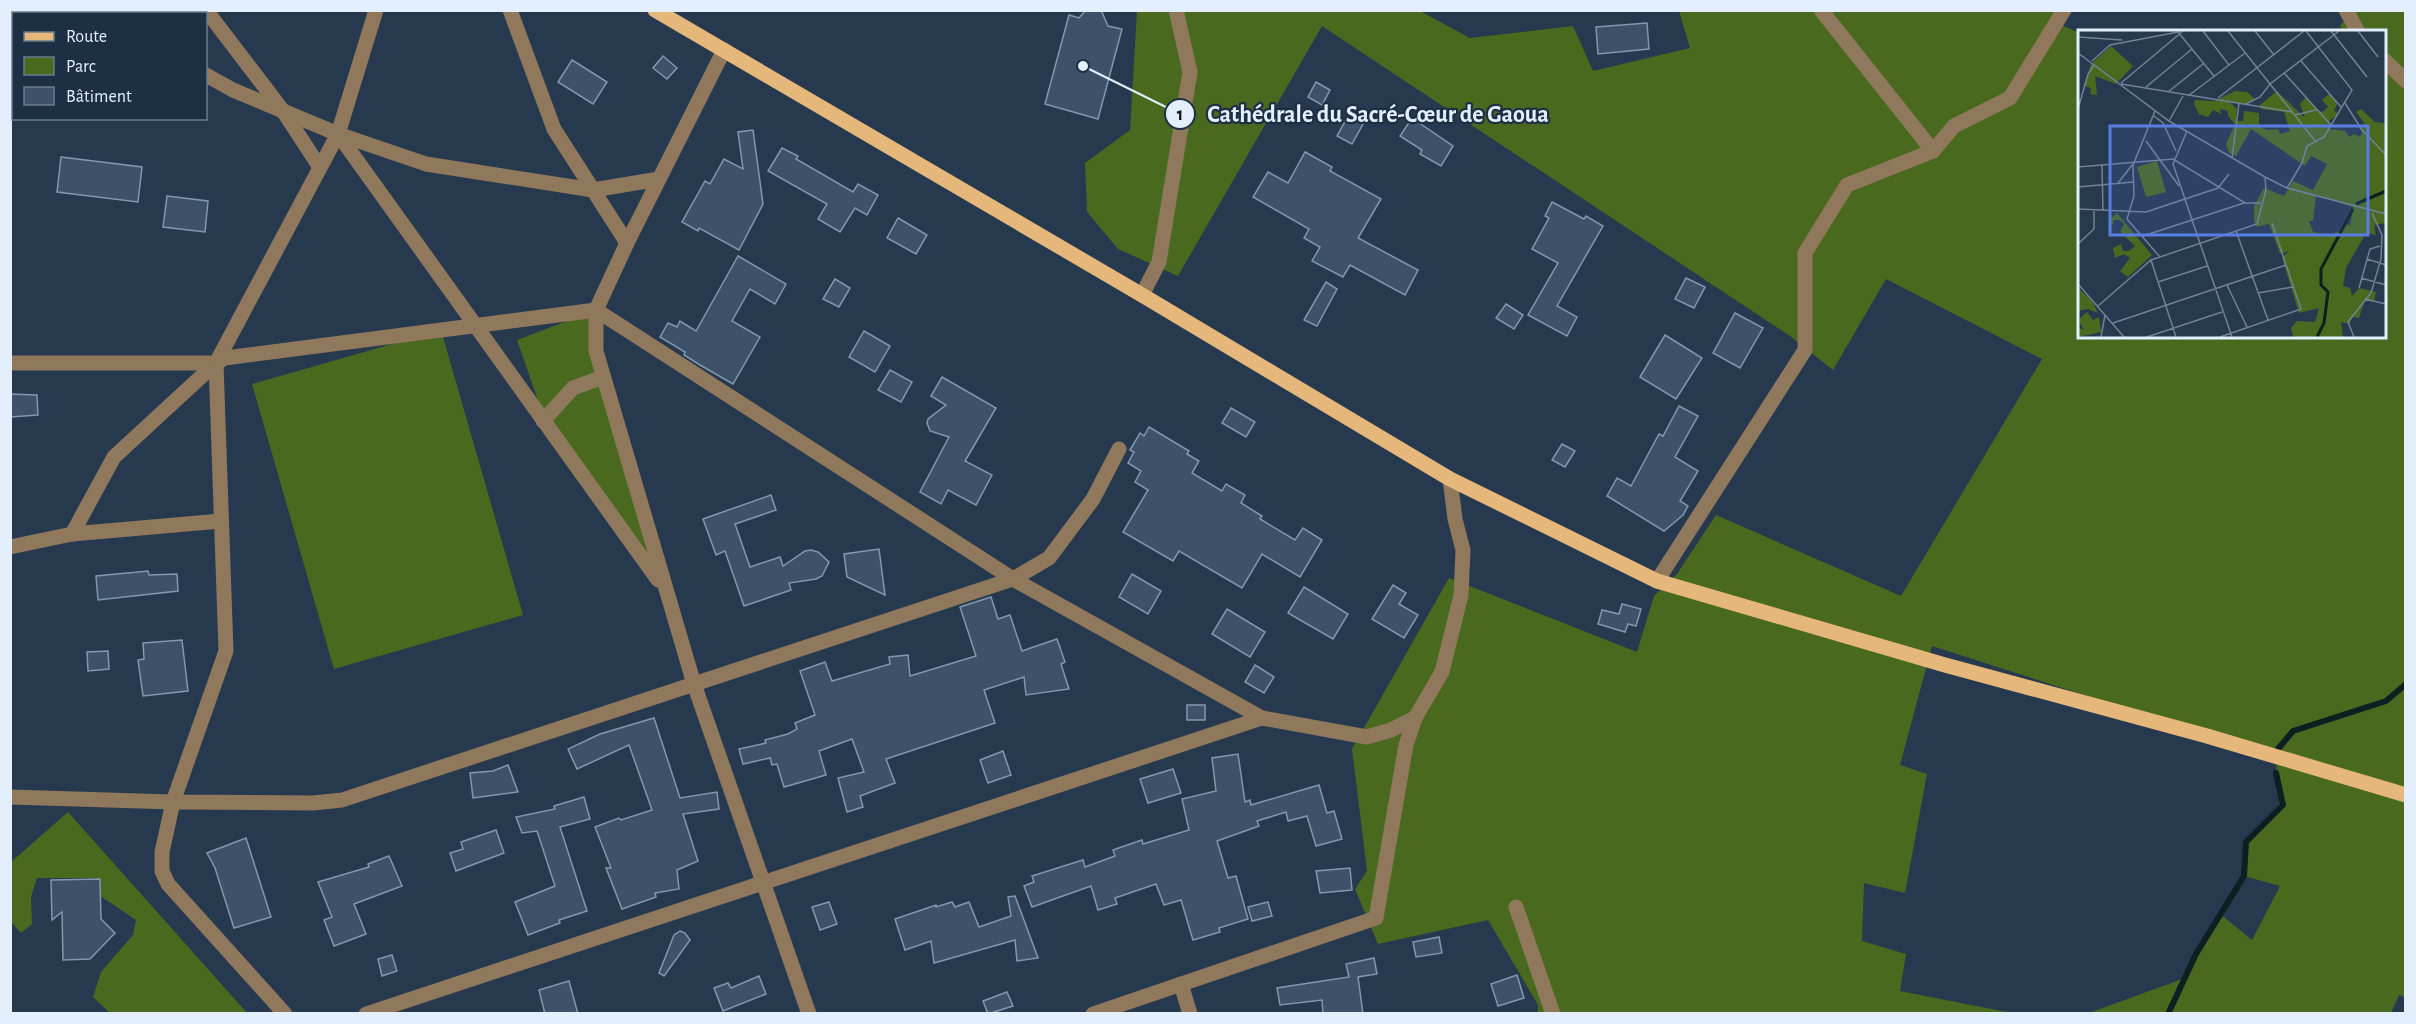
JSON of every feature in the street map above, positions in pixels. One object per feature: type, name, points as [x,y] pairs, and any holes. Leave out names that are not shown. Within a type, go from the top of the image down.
[{"type":"main road","points":[[655,10],[1142,295],[1450,479],[1657,581],[1945,665],[2217,739],[2406,795]]},
{"type":"street","points":[[206,10],[284,111],[320,166]]},
{"type":"street","points":[[285,1014],[168,884],[162,871],[162,852],[173,802],[226,651],[216,363],[338,134],[376,10]]},
{"type":"street","points":[[510,10],[554,129],[627,243]]},
{"type":"street","points":[[1142,295],[1159,262],[1190,72],[1176,10]]},
{"type":"street","points":[[1821,10],[1933,151]]},
{"type":"street","points":[[1657,581],[1805,350],[1805,253],[1847,185],[1933,151],[1954,126],[2010,98],[2064,10]]},
{"type":"street","points":[[2346,10],[2357,30]]},
{"type":"street","points":[[724,50],[596,310],[596,351],[694,684],[809,1014]]},
{"type":"street","points":[[2386,61],[2406,81]]},
{"type":"street","points":[[207,75],[338,134],[426,164],[593,190],[659,179]]},
{"type":"street","points":[[338,134],[665,590]]},
{"type":"street","points":[[72,534],[114,457],[216,363],[225,358],[596,310],[1013,579],[1263,718],[1367,737],[1391,730],[1415,718]]},
{"type":"street","points":[[10,363],[216,363]]},
{"type":"street","points":[[543,421],[573,388],[603,377]]},
{"type":"street","points":[[10,797],[173,802],[313,803],[342,800],[1013,579],[1049,558],[1093,499],[1119,449]]},
{"type":"street","points":[[1093,1014],[1376,918],[1406,745],[1415,718],[1443,672],[1461,595],[1463,550],[1455,519],[1450,479]]},
{"type":"street","points":[[10,547],[72,534],[221,521]]},
{"type":"street","points":[[366,1014],[1263,718]]},
{"type":"street","points":[[1516,907],[1553,1014]]},
{"type":"street","points":[[1181,984],[1190,1014]]},
{"type":"green space","points":[[1137,11],[1420,11],[1470,38],[1573,26],[1593,71],[1690,48],[1679,11],[2057,11],[2058,24],[2078,32],[2078,338],[2386,338],[2386,30],[2343,30],[2340,26],[2351,11],[2405,11],[2405,997],[2399,995],[2391,1013],[2089,1013],[2185,978],[2196,953],[2220,914],[2252,940],[2280,886],[2244,876],[2246,842],[2283,805],[2276,773],[2277,757],[1932,646],[1900,765],[1927,774],[1905,893],[1864,883],[1862,941],[1906,954],[1900,991],[2012,1013],[1538,1013],[1538,1005],[1488,920],[1378,944],[1355,889],[1367,871],[1352,749],[1449,578],[1637,652],[1654,596],[1677,574],[1716,515],[1901,596],[2042,359],[1886,279],[1833,370],[1790,336],[1322,26],[1178,276],[1118,249],[1087,212],[1085,163],[1130,130]]},
{"type":"green space","points":[[596,310],[596,351],[665,590],[542,412],[517,340]]},
{"type":"green space","points":[[441,330],[523,615],[334,669],[252,384]]},
{"type":"green space","points":[[68,812],[247,1013],[110,1013],[93,997],[101,972],[133,935],[136,920],[96,893],[96,878],[37,878],[31,897],[32,924],[21,933],[11,922],[10,863]]},
{"type":"building","points":[[1086,10],[1101,10],[1108,26],[1122,29],[1098,119],[1045,104],[1069,15],[1079,18]]},
{"type":"building","points":[[1647,23],[1649,49],[1598,54],[1596,27]]},
{"type":"building","points":[[663,56],[677,68],[667,79],[653,68]]},
{"type":"building","points":[[572,60],[607,82],[593,104],[558,82]]},
{"type":"building","points":[[1316,82],[1330,90],[1322,105],[1308,97]]},
{"type":"building","points":[[1353,107],[1368,115],[1352,144],[1337,136]]},
{"type":"building","points":[[1412,118],[1453,146],[1441,166],[1420,154],[1422,150],[1400,136]]},
{"type":"building","points":[[753,130],[763,204],[739,250],[699,228],[698,231],[682,222],[705,181],[710,184],[724,159],[743,169],[738,132]]},
{"type":"building","points":[[782,148],[798,156],[796,159],[853,192],[858,184],[878,195],[867,215],[855,208],[840,232],[818,219],[827,204],[768,171]]},
{"type":"building","points":[[1305,152],[1332,167],[1330,171],[1381,199],[1358,238],[1418,270],[1405,295],[1350,265],[1343,277],[1312,261],[1320,247],[1304,238],[1309,229],[1253,197],[1268,172],[1288,183]]},
{"type":"building","points":[[61,157],[142,167],[138,202],[57,192]]},
{"type":"building","points":[[167,196],[208,201],[205,232],[163,227]]},
{"type":"building","points":[[1552,202],[1584,219],[1586,216],[1603,226],[1557,306],[1577,317],[1567,336],[1528,315],[1558,263],[1532,249],[1549,218],[1545,216]]},
{"type":"building","points":[[898,218],[927,235],[916,254],[887,238]]},
{"type":"building","points":[[738,256],[786,284],[775,304],[750,289],[732,321],[760,337],[733,384],[684,355],[685,352],[660,337],[668,323],[677,327],[680,321],[696,331]]},
{"type":"building","points":[[1686,278],[1705,287],[1694,308],[1675,299]]},
{"type":"building","points":[[835,279],[850,288],[839,307],[823,299]]},
{"type":"building","points":[[1326,282],[1337,289],[1317,326],[1304,320]]},
{"type":"building","points":[[1506,304],[1523,315],[1514,329],[1496,318]]},
{"type":"building","points":[[1735,313],[1763,328],[1740,368],[1713,353]]},
{"type":"building","points":[[864,331],[890,346],[875,372],[849,357]]},
{"type":"building","points":[[1665,335],[1702,358],[1676,399],[1640,377]]},
{"type":"building","points":[[890,370],[912,382],[901,402],[878,390]]},
{"type":"building","points":[[942,377],[996,408],[965,461],[992,475],[976,505],[948,490],[941,504],[920,492],[949,437],[930,431],[927,423],[928,419],[946,405],[931,396]]},
{"type":"building","points":[[10,394],[37,395],[38,415],[10,417]]},
{"type":"building","points":[[1679,406],[1698,416],[1675,457],[1698,471],[1680,501],[1688,506],[1683,515],[1664,531],[1607,496],[1617,478],[1631,486],[1659,434],[1663,436]]},
{"type":"building","points":[[1231,408],[1255,422],[1246,437],[1222,423]]},
{"type":"building","points":[[1149,427],[1189,451],[1187,454],[1199,461],[1192,473],[1222,491],[1226,484],[1245,495],[1241,503],[1262,516],[1260,519],[1295,540],[1303,528],[1322,540],[1300,577],[1262,554],[1242,588],[1179,551],[1173,561],[1123,532],[1148,490],[1135,482],[1141,471],[1128,463],[1134,452],[1130,450],[1140,433],[1144,436]]},
{"type":"building","points":[[1562,444],[1575,451],[1565,467],[1552,460]]},
{"type":"building","points":[[771,495],[776,510],[735,524],[750,567],[780,557],[783,566],[805,551],[811,550],[818,552],[829,562],[822,576],[789,583],[791,590],[744,606],[725,551],[716,555],[703,519]]},
{"type":"building","points":[[879,549],[885,595],[847,577],[844,554]]},
{"type":"building","points":[[148,571],[149,575],[177,574],[178,591],[98,600],[96,576]]},
{"type":"building","points":[[1132,574],[1161,591],[1148,614],[1119,597]]},
{"type":"building","points":[[1393,585],[1406,593],[1399,604],[1418,615],[1404,638],[1372,619]]},
{"type":"building","points":[[1304,587],[1348,614],[1333,639],[1288,613]]},
{"type":"building","points":[[991,597],[998,619],[1010,615],[1022,651],[1057,639],[1065,662],[1061,664],[1069,689],[1026,695],[1024,677],[984,690],[995,723],[886,759],[895,783],[860,796],[863,807],[847,812],[838,778],[864,772],[852,739],[819,751],[826,775],[784,787],[777,764],[772,765],[770,758],[743,764],[739,749],[766,743],[765,740],[788,734],[797,729],[795,723],[815,715],[800,671],[825,662],[832,681],[890,664],[889,657],[908,655],[910,676],[976,656],[960,607]]},
{"type":"building","points":[[1622,604],[1641,609],[1636,626],[1628,624],[1625,632],[1598,624],[1602,610],[1619,614]]},
{"type":"building","points":[[1227,609],[1265,632],[1250,657],[1212,634]]},
{"type":"building","points":[[182,640],[188,691],[143,696],[138,660],[144,659],[143,643]]},
{"type":"building","points":[[108,651],[109,669],[88,671],[87,652]]},
{"type":"building","points":[[1255,665],[1274,677],[1264,693],[1245,682]]},
{"type":"building","points":[[1187,705],[1205,705],[1205,720],[1187,720]]},
{"type":"building","points":[[654,718],[680,798],[717,792],[719,809],[683,814],[698,861],[677,870],[679,889],[655,893],[656,897],[622,909],[606,868],[611,868],[595,827],[652,810],[629,745],[577,769],[568,749],[600,734]]},
{"type":"building","points":[[1003,751],[1011,775],[988,783],[980,760]]},
{"type":"building","points":[[1238,754],[1245,802],[1250,800],[1251,805],[1319,785],[1327,813],[1334,811],[1342,839],[1316,846],[1307,816],[1288,821],[1286,812],[1257,821],[1259,826],[1217,841],[1228,878],[1236,876],[1248,919],[1219,928],[1220,932],[1193,940],[1181,900],[1164,905],[1156,884],[1115,898],[1117,904],[1098,910],[1091,886],[1032,907],[1024,886],[1034,882],[1032,876],[1083,860],[1085,867],[1115,856],[1113,850],[1142,840],[1143,844],[1189,830],[1182,799],[1216,791],[1212,758]]},
{"type":"building","points":[[508,765],[518,792],[473,798],[470,773],[493,771]]},
{"type":"building","points":[[1173,769],[1181,793],[1148,803],[1140,779]]},
{"type":"building","points":[[584,797],[590,819],[560,827],[587,911],[559,920],[560,923],[528,935],[515,902],[555,886],[537,831],[522,833],[516,817],[555,809],[554,806]]},
{"type":"building","points":[[496,830],[504,853],[456,871],[450,853],[463,849],[461,842]]},
{"type":"building","points":[[246,838],[271,917],[234,928],[215,868],[207,853]]},
{"type":"building","points":[[389,856],[402,886],[354,904],[366,934],[334,946],[324,920],[332,917],[318,882],[369,867],[368,864]]},
{"type":"building","points":[[1350,868],[1352,890],[1320,893],[1316,871]]},
{"type":"building","points":[[100,879],[101,919],[115,933],[90,959],[63,960],[62,912],[52,920],[51,880]]},
{"type":"building","points":[[1015,896],[1038,958],[1017,961],[1015,940],[934,963],[931,941],[905,950],[895,919],[936,905],[936,907],[952,902],[955,907],[969,902],[979,927],[1011,916],[1008,897]]},
{"type":"building","points":[[829,902],[837,924],[820,930],[812,907]]},
{"type":"building","points":[[1268,902],[1272,916],[1252,921],[1248,907]]},
{"type":"building","points":[[680,931],[685,933],[690,940],[664,976],[659,973],[674,935]]},
{"type":"building","points":[[1439,937],[1442,953],[1416,957],[1413,942]]},
{"type":"building","points":[[392,955],[397,971],[382,976],[378,959]]},
{"type":"building","points":[[1374,958],[1377,974],[1358,977],[1363,1014],[1323,1014],[1322,1000],[1280,1005],[1277,988],[1349,977],[1346,964]]},
{"type":"building","points":[[1517,975],[1524,998],[1498,1006],[1491,984]]},
{"type":"building","points":[[759,976],[766,994],[723,1011],[714,988],[728,983],[731,988]]},
{"type":"building","points":[[569,981],[578,1014],[545,1014],[539,990]]},
{"type":"building","points":[[1007,992],[1013,1006],[988,1014],[983,1001]]},
{"type":"waterway","points":[[2278,749],[2293,731],[2386,701],[2406,684]]},
{"type":"waterway","points":[[2168,1014],[2196,954],[2244,876],[2246,842],[2283,805],[2276,773]]},
{"type":"place","name":"Cathédrale du Sacré-Cœur de Gaoua","points":[[1083,66]]}]
